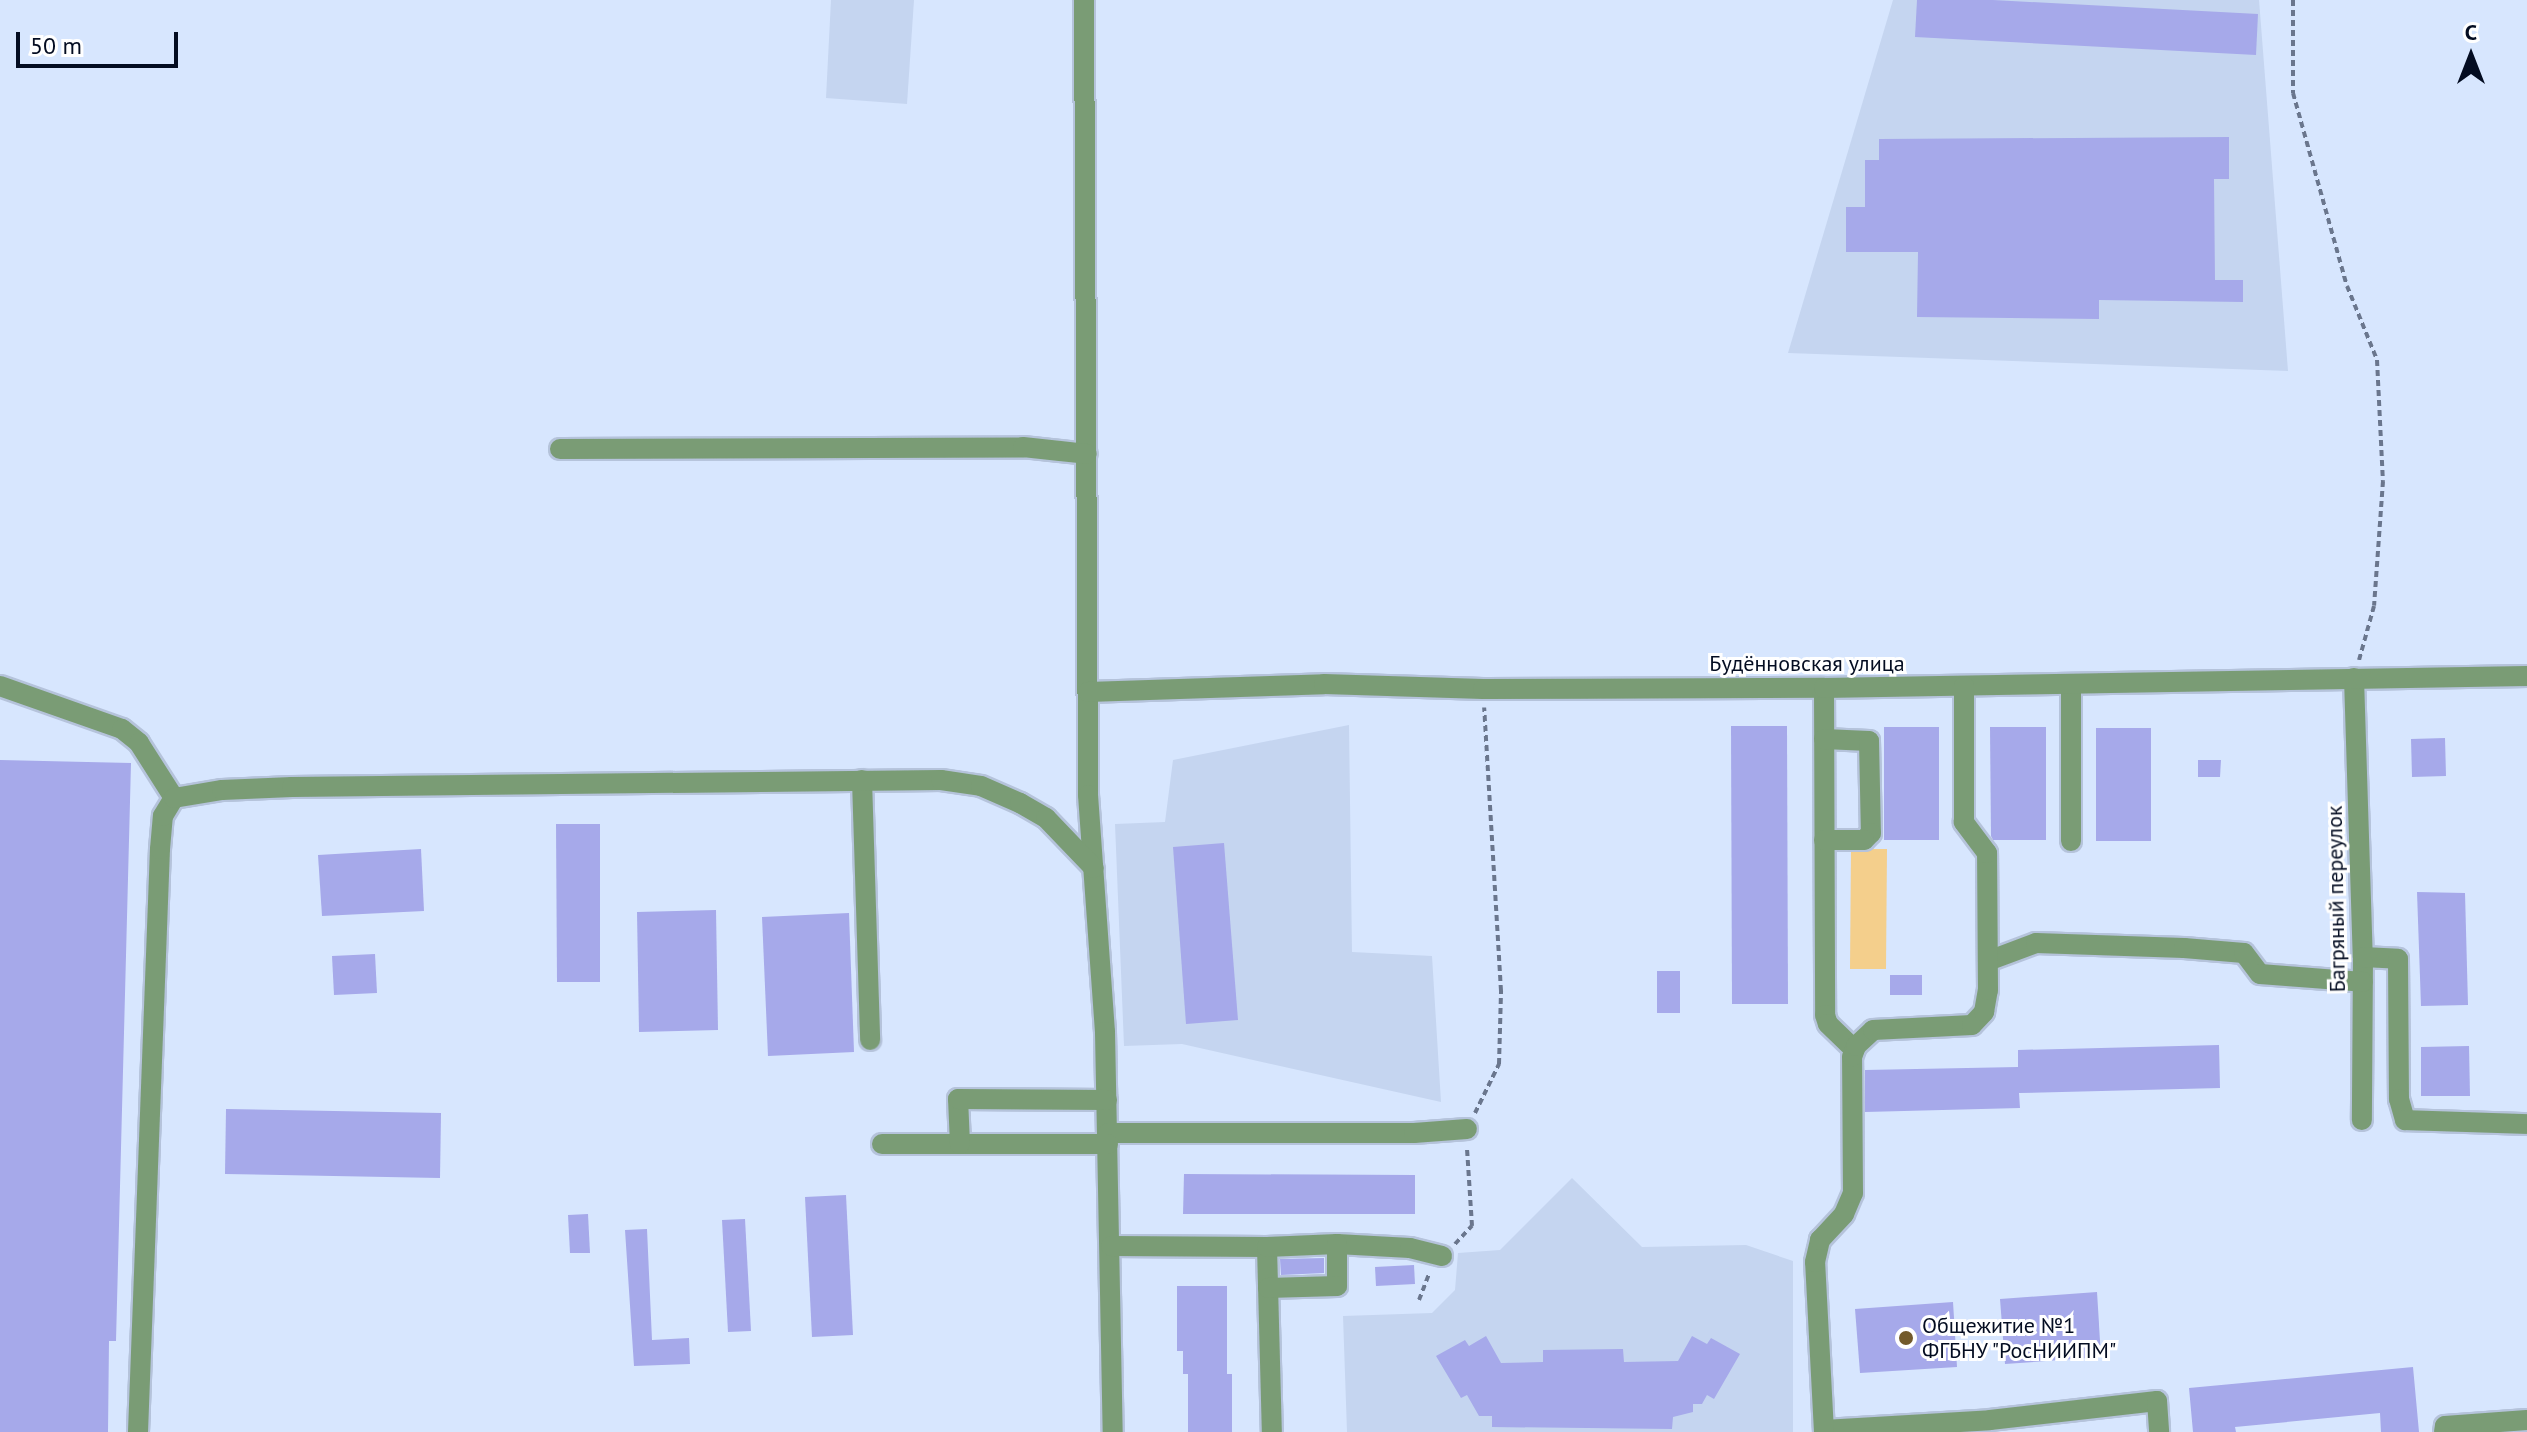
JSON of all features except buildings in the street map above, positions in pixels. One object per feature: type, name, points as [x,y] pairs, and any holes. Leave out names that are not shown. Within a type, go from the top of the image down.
[{"type":"street","points":[[1084,0],[1088,795],[1107,1100],[1113,1432]]},
{"type":"street","points":[[560,449],[1023,447],[1087,454]]},
{"type":"street","name":"Будённовская улица","points":[[1088,692],[1324,684],[1483,689],[1824,688],[2527,676]]},
{"type":"street","name":"Багряный переулок","points":[[2354,678],[2363,957],[2362,1120]]},
{"type":"street","points":[[2071,685],[2071,841]]},
{"type":"street","points":[[0,686],[122,729],[139,743],[174,798]]},
{"type":"street","points":[[1964,686],[1964,822],[1987,853],[1988,961],[1984,1012],[1972,1025],[1873,1030],[1855,1050],[1850,1064],[1853,1193],[1844,1214],[1820,1240],[1815,1262],[1824,1431],[1990,1420],[2157,1401],[2159,1432]]},
{"type":"street","points":[[1824,688],[1825,1020],[1855,1050]]},
{"type":"street","points":[[1824,739],[1869,741],[1871,804],[1869,838],[1824,840]]},
{"type":"street","points":[[862,780],[870,1040]]},
{"type":"street","points":[[138,1432],[160,849],[163,816],[174,798],[222,790],[292,787],[941,780],[981,786],[1046,818],[1094,868]]},
{"type":"street","points":[[1988,961],[2036,943],[2184,948],[2244,953],[2260,974],[2363,982]]},
{"type":"street","points":[[2363,957],[2398,959],[2399,1099],[2405,1120],[2527,1124]]},
{"type":"street","points":[[960,1144],[958,1099],[1107,1100]]},
{"type":"street","points":[[882,1144],[1414,1133],[1467,1129]]},
{"type":"street","points":[[1111,1246],[1337,1244],[1410,1248],[1442,1256]]},
{"type":"street","points":[[1268,1288],[1337,1286],[1337,1244]]},
{"type":"street","points":[[1267,1247],[1272,1432]]},
{"type":"street","points":[[2444,1432],[2445,1426],[2527,1420]]},
{"type":"path","points":[[2293,0],[2293,93],[2347,286],[2377,360],[2383,481],[2374,606],[2354,678]]},
{"type":"path","points":[[1419,1300],[1427,1277],[1442,1256],[1472,1226],[1467,1129],[1499,1064],[1501,1005],[1483,689]]},
{"type":"shaded area","points":[[831,0],[914,0],[907,104],[826,98]]},
{"type":"shaded area","points":[[1893,0],[2259,0],[2288,371],[1788,353]]},
{"type":"shaded area","points":[[1349,725],[1352,952],[1432,956],[1441,1102],[1182,1044],[1124,1046],[1115,824],[1165,822],[1173,760]]},
{"type":"shaded area","points":[[1851,849],[1887,849],[1886,969],[1850,969]]},
{"type":"shaded area","points":[[1572,1178],[1642,1247],[1746,1245],[1793,1261],[1793,1432],[1347,1432],[1343,1316],[1432,1313],[1455,1290],[1458,1253],[1500,1250]]},
{"type":"place","name":"Общежитие №1 ФГБНУ \"РосНИИПМ\"","points":[[1906,1338]]}]
